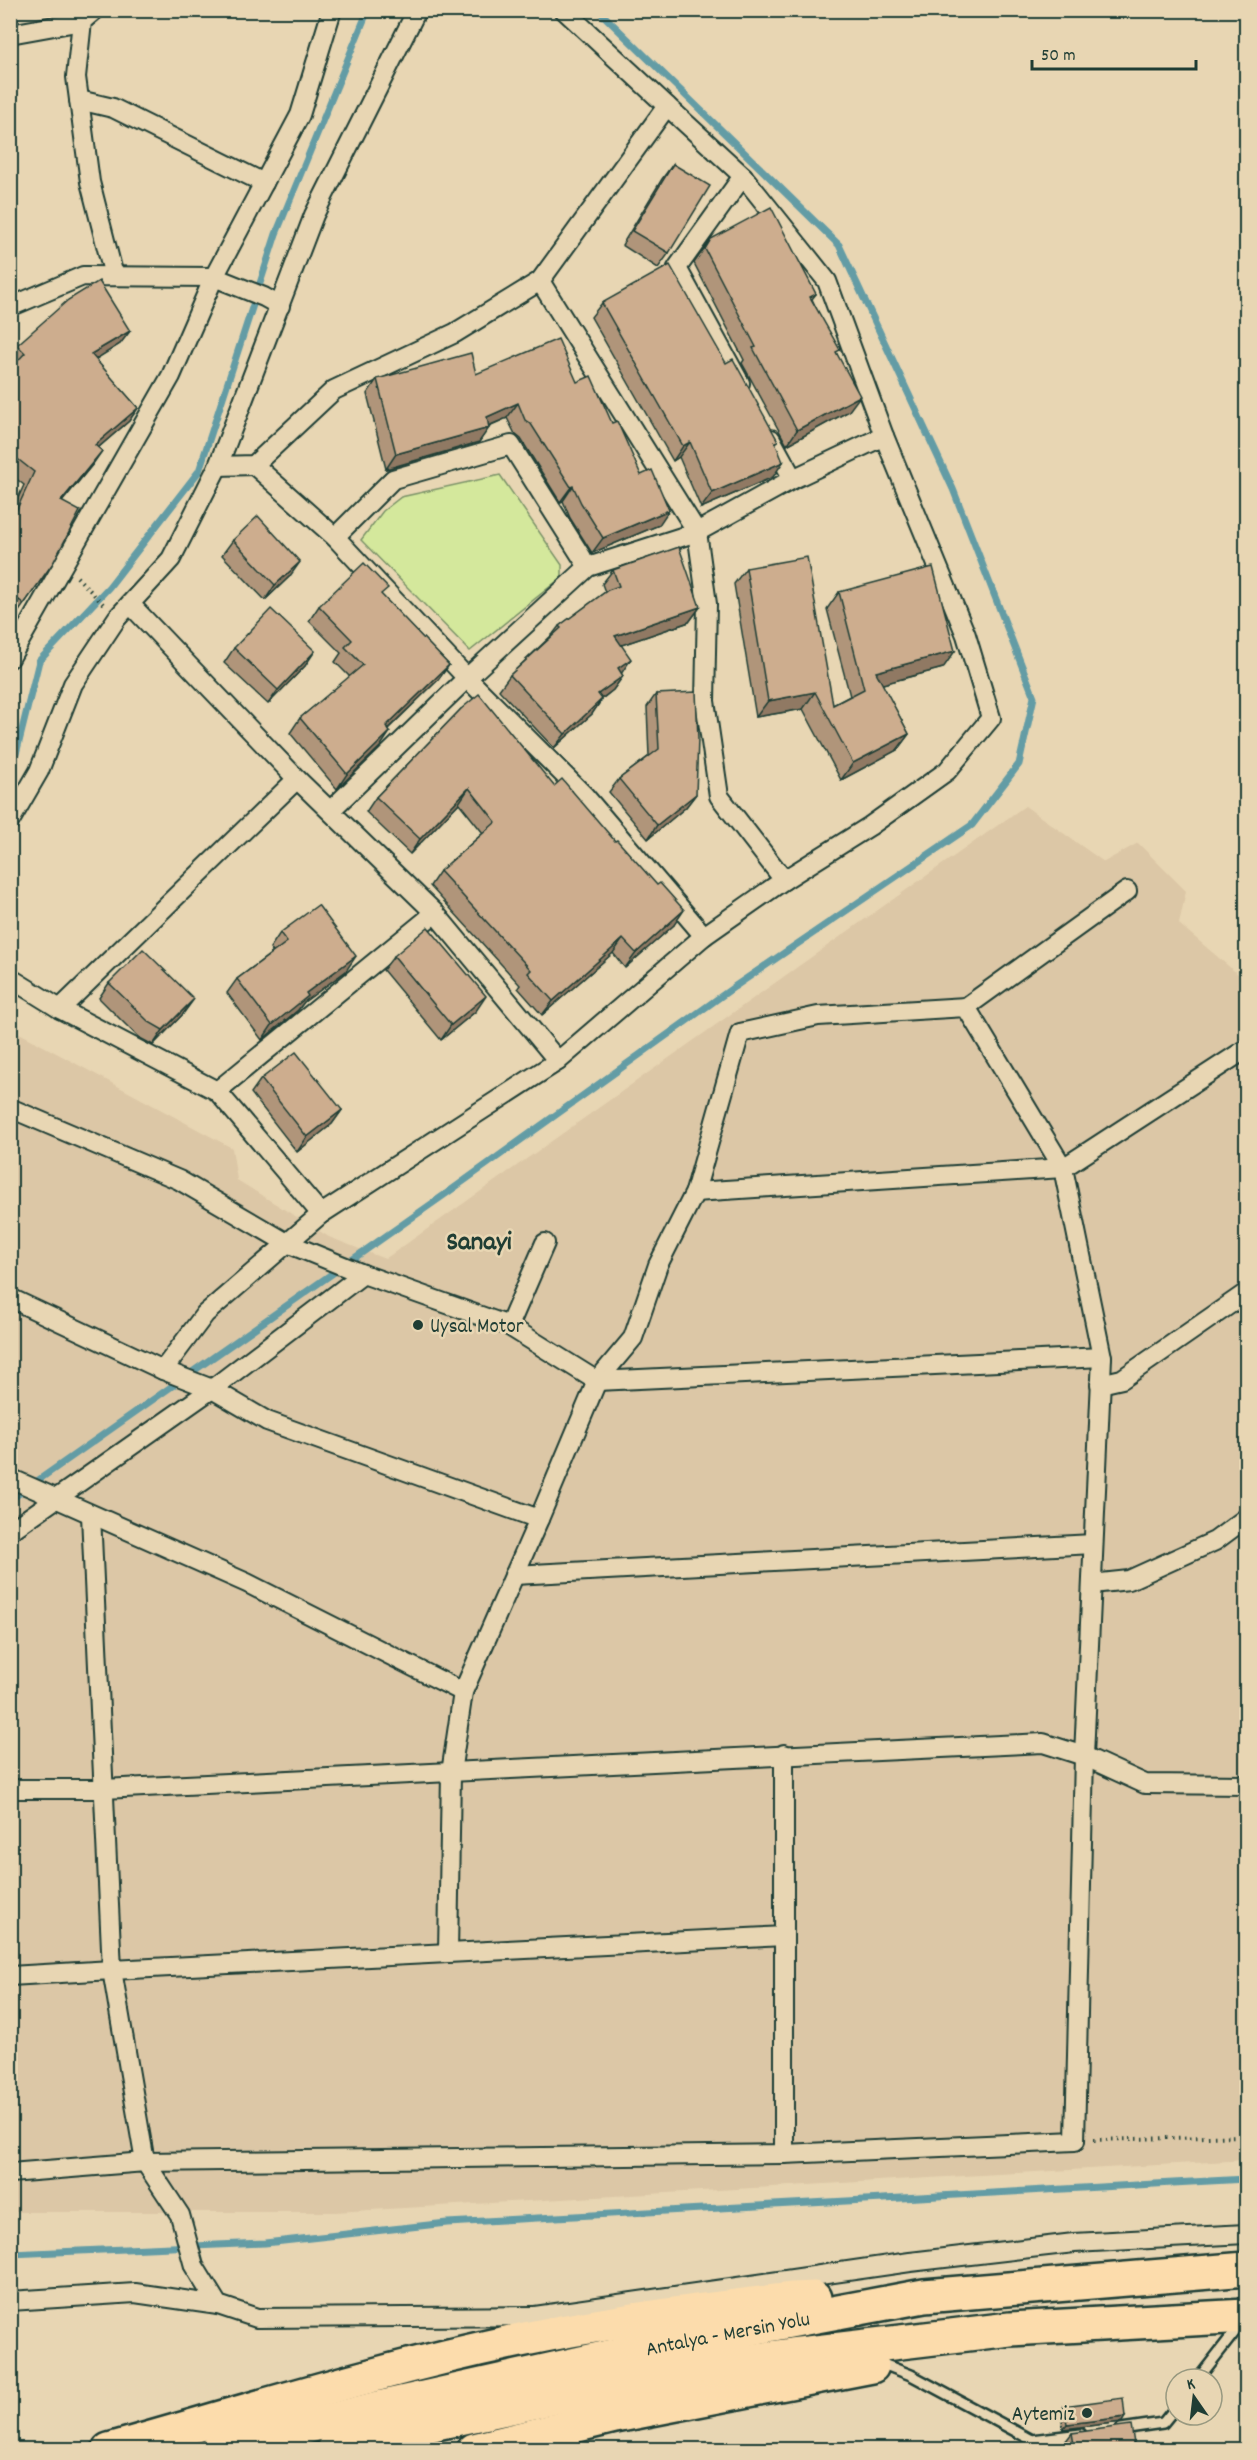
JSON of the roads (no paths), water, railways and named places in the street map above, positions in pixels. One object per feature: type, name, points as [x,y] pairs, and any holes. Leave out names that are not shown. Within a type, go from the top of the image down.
[{"type":"highway","name":"Antalya - Mersin Yolu","points":[[217,2450],[390,2406],[655,2347],[924,2296],[1246,2269]]},
{"type":"highway","points":[[109,2450],[376,2375],[539,2326],[643,2317],[793,2299],[924,2296]]},
{"type":"highway","name":"Antalya - Mersin Yolu","points":[[334,2450],[437,2423],[657,2375],[791,2355],[1010,2330],[1246,2316]]},
{"type":"highway","points":[[474,2450],[615,2416],[883,2364],[1010,2330]]},
{"type":"street","points":[[10,658],[171,376],[214,277],[300,115],[332,10]]},
{"type":"street","points":[[10,821],[39,771],[73,684],[117,618],[171,559],[218,466],[272,301],[417,10]]},
{"type":"street","points":[[166,1371],[205,1314],[290,1244],[321,1214],[558,1061],[704,936],[784,880],[870,826],[947,771],[991,718],[966,635],[884,436],[827,281],[743,176],[564,10]]},
{"type":"street","points":[[10,34],[88,16],[76,77],[90,182],[114,276]]},
{"type":"street","points":[[79,100],[112,108],[264,183]]},
{"type":"street","points":[[218,466],[254,465],[334,390],[454,333],[540,281],[667,106]]},
{"type":"street","points":[[743,176],[677,268],[749,399]]},
{"type":"street","points":[[10,308],[83,276],[214,277],[272,301]]},
{"type":"street","points":[[540,281],[697,532],[707,604],[705,701],[718,796],[784,880]]},
{"type":"street","points":[[760,419],[793,479]]},
{"type":"street","points":[[331,810],[467,678],[588,567],[697,532],[793,479],[884,436]]},
{"type":"street","points":[[335,537],[393,479],[511,445],[588,567]]},
{"type":"street","points":[[254,465],[335,537],[467,678],[584,795],[704,936]]},
{"type":"street","points":[[130,604],[297,779],[435,913],[558,1061]]},
{"type":"street","points":[[60,1009],[297,779]]},
{"type":"street","points":[[448,1953],[451,1773],[463,1692],[597,1381],[633,1338],[658,1265],[695,1192],[740,1033],[818,1016],[966,1007],[1127,891]]},
{"type":"street","points":[[217,1090],[435,913]]},
{"type":"street","points":[[10,978],[60,1009],[217,1090],[321,1214]]},
{"type":"street","points":[[10,2174],[146,2162],[784,2154],[1075,2141],[1084,1756],[1102,1357],[1063,1168],[966,1007]]},
{"type":"street","points":[[695,1192],[1063,1168],[1246,1049]]},
{"type":"street","points":[[10,1108],[179,1180],[290,1244],[360,1273],[509,1326],[597,1381],[1102,1357]]},
{"type":"street","points":[[509,1326],[545,1243]]},
{"type":"street","points":[[10,1531],[209,1388],[360,1273]]},
{"type":"street","points":[[1100,1384],[1122,1379],[1246,1293]]},
{"type":"street","points":[[10,1298],[166,1371],[209,1388],[267,1421],[539,1520]]},
{"type":"street","points":[[10,1478],[246,1583],[463,1692]]},
{"type":"street","points":[[91,1515],[112,1970],[146,2162],[180,2215],[194,2266],[218,2305]]},
{"type":"street","points":[[1092,1584],[1129,1580],[1215,1541],[1246,1518]]},
{"type":"street","points":[[514,1575],[1093,1544]]},
{"type":"street","points":[[10,1789],[104,1789],[1043,1743],[1084,1756],[1145,1784],[1246,1785]]},
{"type":"street","points":[[784,1755],[784,2154]]},
{"type":"street","points":[[10,1976],[784,1936]]},
{"type":"street","points":[[10,2301],[135,2293],[218,2305],[257,2318],[539,2326],[910,2262],[1074,2243],[1246,2234]]},
{"type":"lane","points":[[1207,2367],[1246,2316]]},
{"type":"lane","points":[[883,2364],[911,2375],[1032,2440],[1086,2433]]},
{"type":"lane","points":[[1108,2430],[1164,2422]]},
{"type":"waterway","points":[[10,765],[15,758],[39,661],[109,587],[199,471],[276,234],[368,10]]},
{"type":"waterway","points":[[10,1500],[447,1193],[734,987],[972,825],[1019,764],[1034,697],[953,489],[839,245],[598,10]]},
{"type":"waterway","points":[[10,2254],[265,2243],[447,2223],[1246,2179]]},
{"type":"place","name":"Uysal Motor","points":[[418,1325]]},
{"type":"place","name":"Aytemiz","points":[[1087,2413]]},
{"type":"district","name":"Sanayi","points":[[479,1240]]}]
